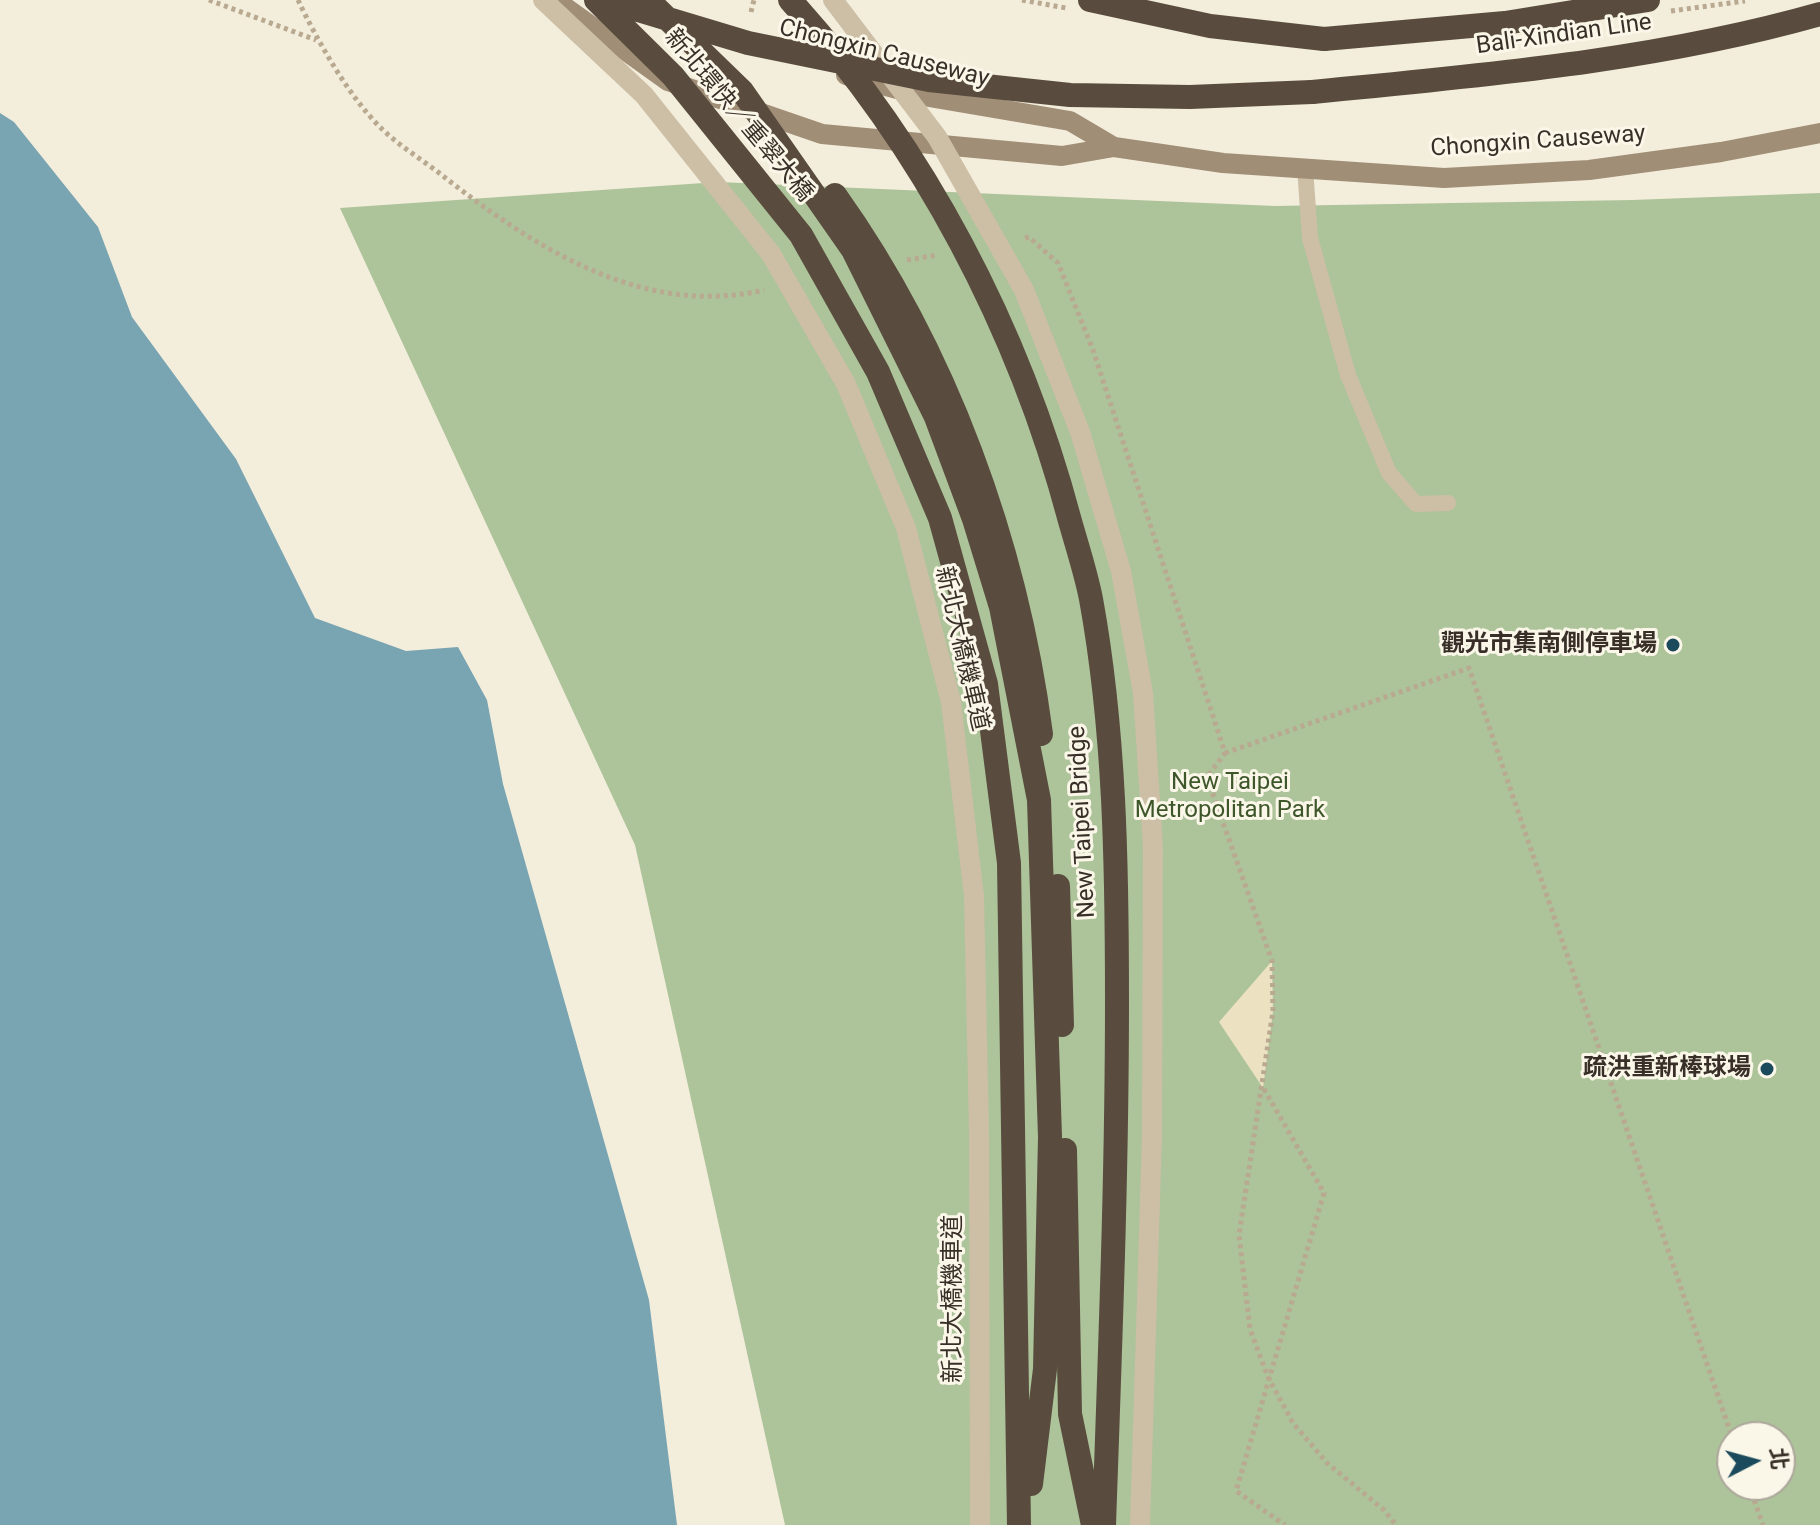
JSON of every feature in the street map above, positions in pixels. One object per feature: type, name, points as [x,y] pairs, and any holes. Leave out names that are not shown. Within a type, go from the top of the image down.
[{"type":"highway","name":"新北環快／重翠大橋","points":[[596,0],[673,76],[801,235],[878,372],[940,518],[986,684],[1009,863],[1019,1525]]},
{"type":"highway","name":"Bali-Xindian Line","points":[[605,0],[748,43],[929,80],[1070,95],[1190,97],[1312,92],[1525,71],[1734,38],[1820,14]]},
{"type":"highway","points":[[647,0],[742,91],[853,250],[936,417],[974,519],[1001,607],[1039,800],[1050,1122],[1045,1369],[1026,1525]]},
{"type":"highway","points":[[670,0],[762,92],[857,226],[932,360],[993,512],[1033,675],[1056,843],[1070,1414],[1093,1525]]},
{"type":"highway","name":"New Taipei Bridge","points":[[790,0],[832,46],[910,154],[994,306],[1049,442],[1091,597],[1110,742],[1117,865],[1117,1134],[1104,1525]]},
{"type":"highway","name":"Bali-Xindian Line","points":[[1090,0],[1210,26],[1324,39],[1505,23],[1648,0]]},
{"type":"street","name":"新北大橋機車道","points":[[543,0],[644,95],[771,254],[846,384],[906,528],[951,702],[974,896],[979,1133],[980,1525]]},
{"type":"street","name":"Chongxin Causeway","points":[[555,0],[668,81],[822,134],[1062,156],[1114,147],[1223,163],[1444,178],[1589,170],[1721,152],[1820,133]]},
{"type":"street","name":"Chongxin Causeway","points":[[647,0],[688,30],[923,96],[1070,121],[1114,147]]},
{"type":"street","points":[[833,0],[937,137],[1024,290],[1080,432],[1121,571],[1143,693],[1153,847],[1152,1135],[1140,1525]]},
{"type":"lane","points":[[1305,167],[1310,238],[1348,375],[1389,473],[1416,504],[1448,503]]},
{"type":"path","points":[[209,0],[317,41]]},
{"type":"path","points":[[751,12],[754,0]]},
{"type":"path","points":[[1225,753],[1469,668],[1727,1421]]},
{"type":"path","points":[[1263,1088],[1324,1193],[1236,1491],[1285,1525]]},
{"type":"path","points":[[1755,1501],[1763,1525]]},
{"type":"green space","name":"New Taipei Metropolitan Park","points":[[718,182],[1275,206],[1632,200],[1820,193],[1820,1525],[785,1525],[635,845],[340,208]]},
{"type":"shaded area","points":[[1272,961],[1273,1011],[1263,1088],[1219,1022]]},
{"type":"water","points":[[0,113],[14,122],[98,227],[132,317],[236,459],[315,618],[406,651],[458,647],[487,700],[503,784],[649,1300],[677,1525],[0,1525]]},
{"type":"place","name":"觀光市集南側停車場","points":[[1673,645]]},
{"type":"place","name":"疏洪重新棒球場","points":[[1767,1069]]}]
